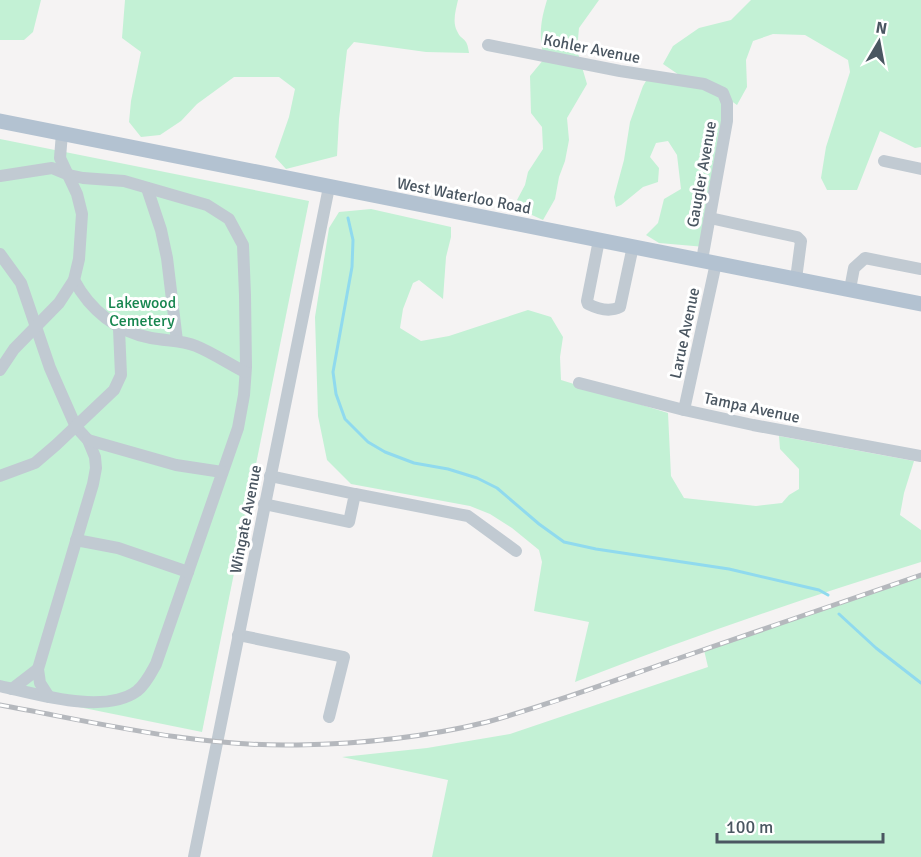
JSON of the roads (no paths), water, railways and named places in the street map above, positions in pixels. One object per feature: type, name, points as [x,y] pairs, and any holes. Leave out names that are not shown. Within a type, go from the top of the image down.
[{"type":"main road","name":"West Waterloo Road","points":[[0,121],[921,304]]},
{"type":"street","name":"Kohler Avenue","points":[[488,45],[690,82]]},
{"type":"street","name":"Gaugler Avenue","points":[[690,82],[710,86],[720,91],[727,103],[727,121],[710,218],[709,262]]},
{"type":"street","points":[[0,370],[15,349],[58,303],[74,280],[79,259],[82,214],[77,194],[60,158],[63,133]]},
{"type":"street","points":[[884,161],[921,169]]},
{"type":"street","points":[[0,176],[52,168],[84,178],[124,181],[207,206],[230,219],[243,245],[245,295],[244,394],[238,428],[156,664],[148,680],[137,691],[118,699],[92,702],[49,697],[6,688]]},
{"type":"street","name":"Wingate Avenue","points":[[194,857],[329,187]]},
{"type":"street","points":[[147,188],[161,230],[167,258],[177,341]]},
{"type":"street","points":[[710,218],[797,237],[801,241],[801,248],[796,279]]},
{"type":"street","points":[[599,240],[587,301],[596,308],[614,310],[620,307],[633,246]]},
{"type":"street","points":[[0,254],[21,283],[50,368],[76,427],[88,440],[95,457],[96,468],[93,484],[38,669],[40,683],[49,697]]},
{"type":"street","points":[[850,289],[854,267],[865,258],[921,269]]},
{"type":"street","name":"Larue Avenue","points":[[684,410],[709,262]]},
{"type":"street","points":[[74,280],[84,298],[119,329],[150,338],[196,346],[245,372]]},
{"type":"street","points":[[0,476],[35,463],[114,390],[121,375],[119,329]]},
{"type":"street","name":"Tampa Avenue","points":[[579,383],[684,410],[921,456]]},
{"type":"street","points":[[88,440],[176,465],[222,472]]},
{"type":"street","points":[[270,476],[468,516],[516,551]]},
{"type":"street","points":[[264,504],[349,522],[355,494]]},
{"type":"street","points":[[76,540],[118,548],[188,572]]},
{"type":"street","points":[[238,634],[344,657],[329,717]]},
{"type":"street","points":[[6,688],[38,669]]},
{"type":"waterway","points":[[348,218],[353,240],[352,267],[333,372],[336,394],[345,419],[368,442],[385,452],[414,463],[448,469],[477,478],[497,488],[564,542],[729,569],[819,590],[828,595]]},
{"type":"waterway","points":[[839,614],[876,648],[921,683]]},
{"type":"railway","points":[[0,705],[185,738],[259,745],[321,744],[417,736],[487,722],[578,694],[921,575]]},
{"type":"park label","name":"Lakewood Cemetery","points":[[142,311]]}]
